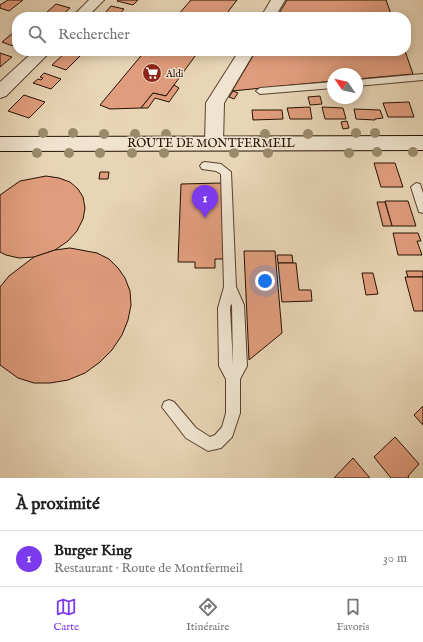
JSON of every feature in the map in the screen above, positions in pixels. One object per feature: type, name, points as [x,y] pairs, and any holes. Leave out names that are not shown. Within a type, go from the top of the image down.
[{"type":"main road","points":[[84,12],[97,0]]},
{"type":"main road","points":[[271,12],[278,0]]},
{"type":"main road","points":[[0,92],[38,56]]},
{"type":"main road","points":[[214,143],[215,103],[244,56]]},
{"type":"main road","name":"ROUTE DE MONTFERMEIL","points":[[0,144],[423,142]]},
{"type":"lane","points":[[363,83],[423,78]]},
{"type":"lane","points":[[260,91],[327,85]]},
{"type":"lane","points":[[169,407],[191,433],[208,444],[216,443],[228,432],[231,423],[233,377],[240,366],[238,305],[230,287],[226,172],[218,167],[205,166]]},
{"type":"lane","points":[[416,188],[423,209]]},
{"type":"building","points":[[8,0],[23,0],[9,11],[0,8],[0,5]]},
{"type":"building","points":[[138,0],[133,5],[117,1]]},
{"type":"building","points":[[191,0],[237,0],[228,12],[181,12]]},
{"type":"building","points":[[287,0],[386,0],[390,12],[280,12]]},
{"type":"building","points":[[56,4],[70,8],[66,12],[47,12]]},
{"type":"building","points":[[111,6],[124,9],[121,12],[106,12]]},
{"type":"building","points":[[12,34],[12,46],[2,42]]},
{"type":"building","points":[[0,53],[12,57],[0,67]]},
{"type":"building","points":[[62,56],[80,56],[66,70],[52,65]]},
{"type":"building","points":[[141,56],[195,56],[166,96],[153,93],[141,108],[110,109],[100,105]]},
{"type":"building","points":[[253,56],[407,56],[413,74],[363,78],[363,68],[327,68],[327,82],[232,91]]},
{"type":"building","points":[[44,73],[61,79],[51,89],[33,83],[38,79],[41,80],[43,78],[40,77]]},
{"type":"building","points":[[174,85],[179,88],[169,102],[155,98],[148,108],[141,108],[153,93],[166,96]]},
{"type":"building","points":[[233,91],[238,93],[234,99],[229,97]]},
{"type":"building","points":[[24,95],[45,102],[29,118],[8,111]]},
{"type":"building","points":[[320,96],[322,104],[310,105],[308,97]]},
{"type":"building","points":[[409,102],[414,117],[388,117],[383,103]]},
{"type":"building","points":[[310,107],[312,119],[290,119],[287,108]]},
{"type":"building","points":[[322,107],[343,108],[346,119],[325,119]]},
{"type":"building","points":[[354,109],[380,110],[383,118],[375,120],[356,119]]},
{"type":"building","points":[[252,110],[282,110],[283,119],[253,120]]},
{"type":"building","points":[[347,121],[349,128],[343,129],[341,122]]},
{"type":"building","points":[[374,163],[395,163],[403,187],[381,187]]},
{"type":"building","points":[[100,172],[109,172],[108,179],[99,179]]},
{"type":"building","points":[[46,176],[59,178],[70,182],[78,189],[83,197],[85,208],[83,219],[77,231],[68,241],[55,250],[34,257],[19,258],[0,252],[0,195],[20,181]]},
{"type":"building","points":[[222,183],[225,259],[215,259],[215,268],[195,268],[195,262],[178,262],[181,184]]},
{"type":"building","points":[[385,201],[408,201],[416,226],[392,226]]},
{"type":"building","points":[[377,202],[385,202],[392,226],[383,226]]},
{"type":"building","points":[[393,233],[418,233],[421,241],[417,241],[422,255],[398,255]]},
{"type":"building","points":[[70,248],[97,253],[109,259],[125,278],[130,291],[131,305],[128,320],[122,335],[112,350],[100,362],[85,373],[68,380],[50,383],[34,383],[18,378],[0,365],[0,287],[9,276],[34,257],[55,250]]},
{"type":"building","points":[[244,251],[275,251],[282,333],[249,360]]},
{"type":"building","points":[[277,255],[292,255],[293,263],[278,263]]},
{"type":"building","points":[[278,263],[296,263],[299,290],[311,290],[312,301],[282,302]]},
{"type":"building","points":[[406,271],[423,271],[423,277],[408,277]]},
{"type":"building","points":[[362,273],[373,273],[378,294],[366,295]]},
{"type":"building","points":[[405,277],[423,277],[423,311],[414,311]]},
{"type":"building","points":[[423,406],[423,425],[414,415]]},
{"type":"building","points":[[395,437],[419,464],[408,476],[409,478],[391,478],[374,457]]},
{"type":"building","points":[[353,458],[370,478],[334,478]]},
{"type":"place","name":"Aldi","points":[[152,73]]},
{"type":"place","name":"Burger King","points":[[205,218]]}]
